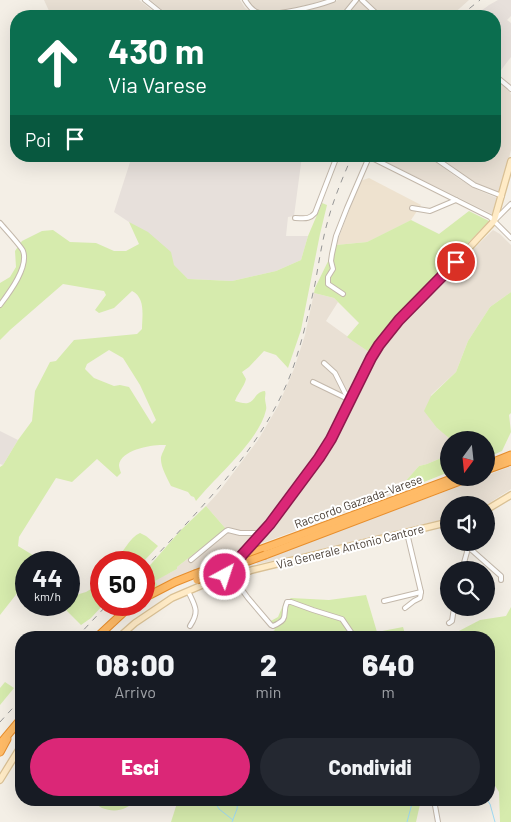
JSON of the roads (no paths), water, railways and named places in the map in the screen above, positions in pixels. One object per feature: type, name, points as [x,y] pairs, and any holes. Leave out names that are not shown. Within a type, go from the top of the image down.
[{"type":"highway","points":[[495,461],[511,455]]},
{"type":"highway","points":[[495,467],[511,461]]},
{"type":"highway","name":"Raccordo Gazzada-Varese","points":[[155,592],[265,555],[279,546],[440,483]]},
{"type":"highway","name":"Raccordo Gazzada-Varese","points":[[196,577],[242,555],[279,546],[446,486]]},
{"type":"highway","name":"Raccordo Gazzada-Varese","points":[[242,555],[265,555]]},
{"type":"highway","points":[[103,631],[120,616]]},
{"type":"highway","points":[[1,748],[15,726]]},
{"type":"main road","points":[[230,573],[242,555],[287,502],[319,458],[331,439],[370,359],[379,345],[399,320],[494,221],[511,161]]},
{"type":"main road","points":[[495,505],[511,496]]},
{"type":"main road","name":"Via Generale Antonio Cantore","points":[[126,631],[172,598],[230,573],[252,570],[440,524]]},
{"type":"main road","points":[[0,780],[15,756]]},
{"type":"street","points":[[145,0],[158,10]]},
{"type":"street","points":[[245,0],[254,10]]},
{"type":"street","points":[[296,10],[333,0]]},
{"type":"street","points":[[348,10],[356,0]]},
{"type":"street","points":[[362,0],[373,10]]},
{"type":"street","points":[[501,80],[511,90]]},
{"type":"street","points":[[295,218],[311,218],[315,213],[335,162]]},
{"type":"street","points":[[343,294],[328,284],[328,277],[333,269],[332,254],[336,236],[367,162]]},
{"type":"street","points":[[379,162],[490,217],[511,238]]},
{"type":"street","points":[[441,162],[474,185],[502,196]]},
{"type":"street","points":[[412,208],[430,211],[456,200]]},
{"type":"street","points":[[494,221],[511,204]]},
{"type":"street","points":[[0,223],[23,251],[24,263],[18,280],[0,305]]},
{"type":"street","points":[[324,363],[335,374],[345,393],[351,399]]},
{"type":"street","points":[[313,382],[351,399]]},
{"type":"street","points":[[191,560],[228,530],[240,533],[256,533],[259,536]]},
{"type":"street","points":[[405,608],[420,598],[421,592],[407,533]]},
{"type":"street","points":[[473,551],[501,576],[500,580]]},
{"type":"street","points":[[230,573],[271,625],[274,626],[284,619],[286,604],[291,602],[342,619],[350,631]]},
{"type":"street","points":[[188,591],[196,613],[195,619],[190,626]]},
{"type":"street","points":[[384,601],[421,592]]},
{"type":"street","points":[[449,623],[452,621],[453,616]]},
{"type":"street","points":[[435,806],[438,822]]},
{"type":"waterway","points":[[217,806],[233,820]]},
{"type":"waterway","points":[[232,822],[237,806]]},
{"type":"waterway","points":[[407,822],[411,806]]},
{"type":"waterway","points":[[491,806],[495,822]]},
{"type":"railway","points":[[468,10],[480,0]]},
{"type":"railway","points":[[155,557],[230,474],[267,422],[282,394],[294,365],[303,335],[330,212],[350,162]]},
{"type":"railway","points":[[83,631],[97,616]]},
{"type":"railway","points":[[0,722],[15,706]]}]
